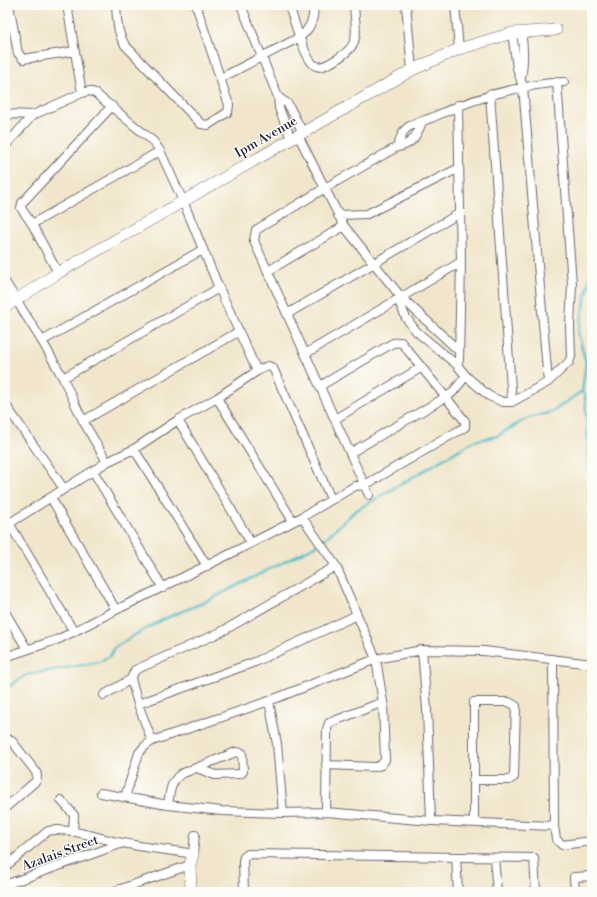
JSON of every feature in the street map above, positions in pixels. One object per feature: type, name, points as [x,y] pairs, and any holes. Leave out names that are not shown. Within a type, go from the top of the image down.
[{"type":"street","points":[[9,5],[18,53],[23,59],[75,52]]},
{"type":"street","points":[[67,5],[82,93]]},
{"type":"street","points":[[116,5],[118,30],[120,38],[125,45],[201,124],[208,125],[228,112],[229,105],[196,5]]},
{"type":"street","points":[[241,5],[278,97],[279,108],[297,136],[344,226],[375,263],[400,298],[459,351]]},
{"type":"street","points":[[289,5],[311,63],[320,67],[335,60],[350,50],[356,39],[354,5]]},
{"type":"street","points":[[221,78],[306,33],[312,20],[313,5]]},
{"type":"street","points":[[406,5],[412,70]]},
{"type":"street","points":[[455,5],[459,50]]},
{"type":"street","name":"Ipm Avenue","points":[[5,307],[58,272],[412,70],[459,50],[516,33],[556,30]]},
{"type":"street","points":[[516,33],[524,50],[522,83],[548,382]]},
{"type":"street","points":[[397,147],[403,132],[408,127],[458,105],[522,83],[560,82],[572,284],[570,325],[571,356],[569,362],[548,382],[512,402],[495,400],[466,376],[457,365],[417,332],[406,318],[400,298]]},
{"type":"street","points":[[5,146],[33,115],[89,91],[112,106],[154,142],[160,151],[183,202],[202,250],[257,371]]},
{"type":"street","points":[[490,94],[512,402]]},
{"type":"street","points":[[278,97],[288,104],[297,136]]},
{"type":"street","points":[[457,365],[459,351],[461,262],[458,105]]},
{"type":"street","points":[[58,272],[32,224],[21,208],[22,203],[112,106]]},
{"type":"street","points":[[5,114],[33,115]]},
{"type":"street","points":[[369,495],[254,241],[256,230],[324,188],[397,147],[404,146],[412,142],[418,133],[422,122]]},
{"type":"street","points":[[32,224],[160,151]]},
{"type":"street","points":[[338,215],[367,214],[459,168]]},
{"type":"street","points":[[287,314],[460,213]]},
{"type":"street","points":[[268,271],[344,226]]},
{"type":"street","points":[[42,342],[202,250]]},
{"type":"street","points":[[305,354],[461,262]]},
{"type":"street","points":[[5,282],[63,378],[82,421],[107,462]]},
{"type":"street","points":[[63,378],[219,288]]},
{"type":"street","points":[[82,421],[238,332]]},
{"type":"street","points":[[5,657],[59,639],[207,566],[302,517],[355,486],[365,485],[465,427],[465,421],[401,342],[393,343],[320,386]]},
{"type":"street","points":[[74,632],[7,525],[107,462],[134,449],[178,420],[217,398],[257,371],[268,366],[274,368],[331,499]]},
{"type":"street","points":[[335,419],[422,367]]},
{"type":"street","points":[[350,453],[446,397],[452,393],[466,376]]},
{"type":"street","points":[[217,398],[293,521]]},
{"type":"street","points":[[5,404],[64,489]]},
{"type":"street","points":[[178,420],[251,543]]},
{"type":"street","points":[[134,449],[207,566]]},
{"type":"street","points":[[93,471],[163,588]]},
{"type":"street","points":[[51,498],[116,610]]},
{"type":"street","points":[[302,517],[336,566],[376,659],[383,702],[384,760],[381,764],[375,767],[326,765]]},
{"type":"street","points":[[104,695],[131,679],[136,670],[221,632],[336,566]]},
{"type":"street","points":[[5,612],[27,649]]},
{"type":"street","points":[[138,704],[255,662],[357,615]]},
{"type":"street","points":[[422,650],[427,709],[431,821]]},
{"type":"street","points":[[125,796],[139,752],[152,741],[269,701],[376,659],[422,650],[484,651],[592,664]]},
{"type":"street","points":[[553,659],[554,826],[556,839],[562,844],[592,841]]},
{"type":"street","points":[[131,679],[138,704],[152,741]]},
{"type":"street","points":[[269,701],[277,744],[283,813]]},
{"type":"street","points":[[326,812],[327,729],[329,723],[383,702]]},
{"type":"street","points":[[473,780],[509,780],[514,777],[516,706],[509,702],[474,702],[473,780],[474,822]]},
{"type":"street","points":[[5,739],[11,740],[36,772],[37,776],[36,781],[5,808]]},
{"type":"street","points":[[168,805],[171,785],[176,777],[181,774],[236,752],[242,753],[242,773],[215,775],[197,768]]},
{"type":"street","points":[[101,793],[125,796],[168,805],[222,811],[283,813],[326,812],[431,821],[554,826]]},
{"type":"street","points":[[61,800],[74,815],[73,832]]},
{"type":"street","points":[[5,867],[48,831],[54,829],[123,843],[193,854]]},
{"type":"street","points":[[191,892],[190,865],[195,835]]},
{"type":"street","name":"Azalais Street","points":[[5,885],[123,843]]},
{"type":"street","points":[[244,892],[243,861],[244,857],[248,854],[534,858],[536,892]]},
{"type":"street","points":[[456,857],[458,892]]},
{"type":"street","points":[[494,858],[497,892]]},
{"type":"street","points":[[112,892],[190,865]]},
{"type":"street","points":[[575,892],[574,877],[592,876]]},
{"type":"waterway","points":[[5,689],[26,675],[99,662],[110,656],[114,648],[164,619],[207,601],[313,547],[327,537],[355,511],[474,441],[497,436],[528,418],[552,412],[582,391],[586,363],[578,333],[592,269]]},
{"type":"waterway","points":[[582,391],[585,396],[591,482],[592,553]]}]
